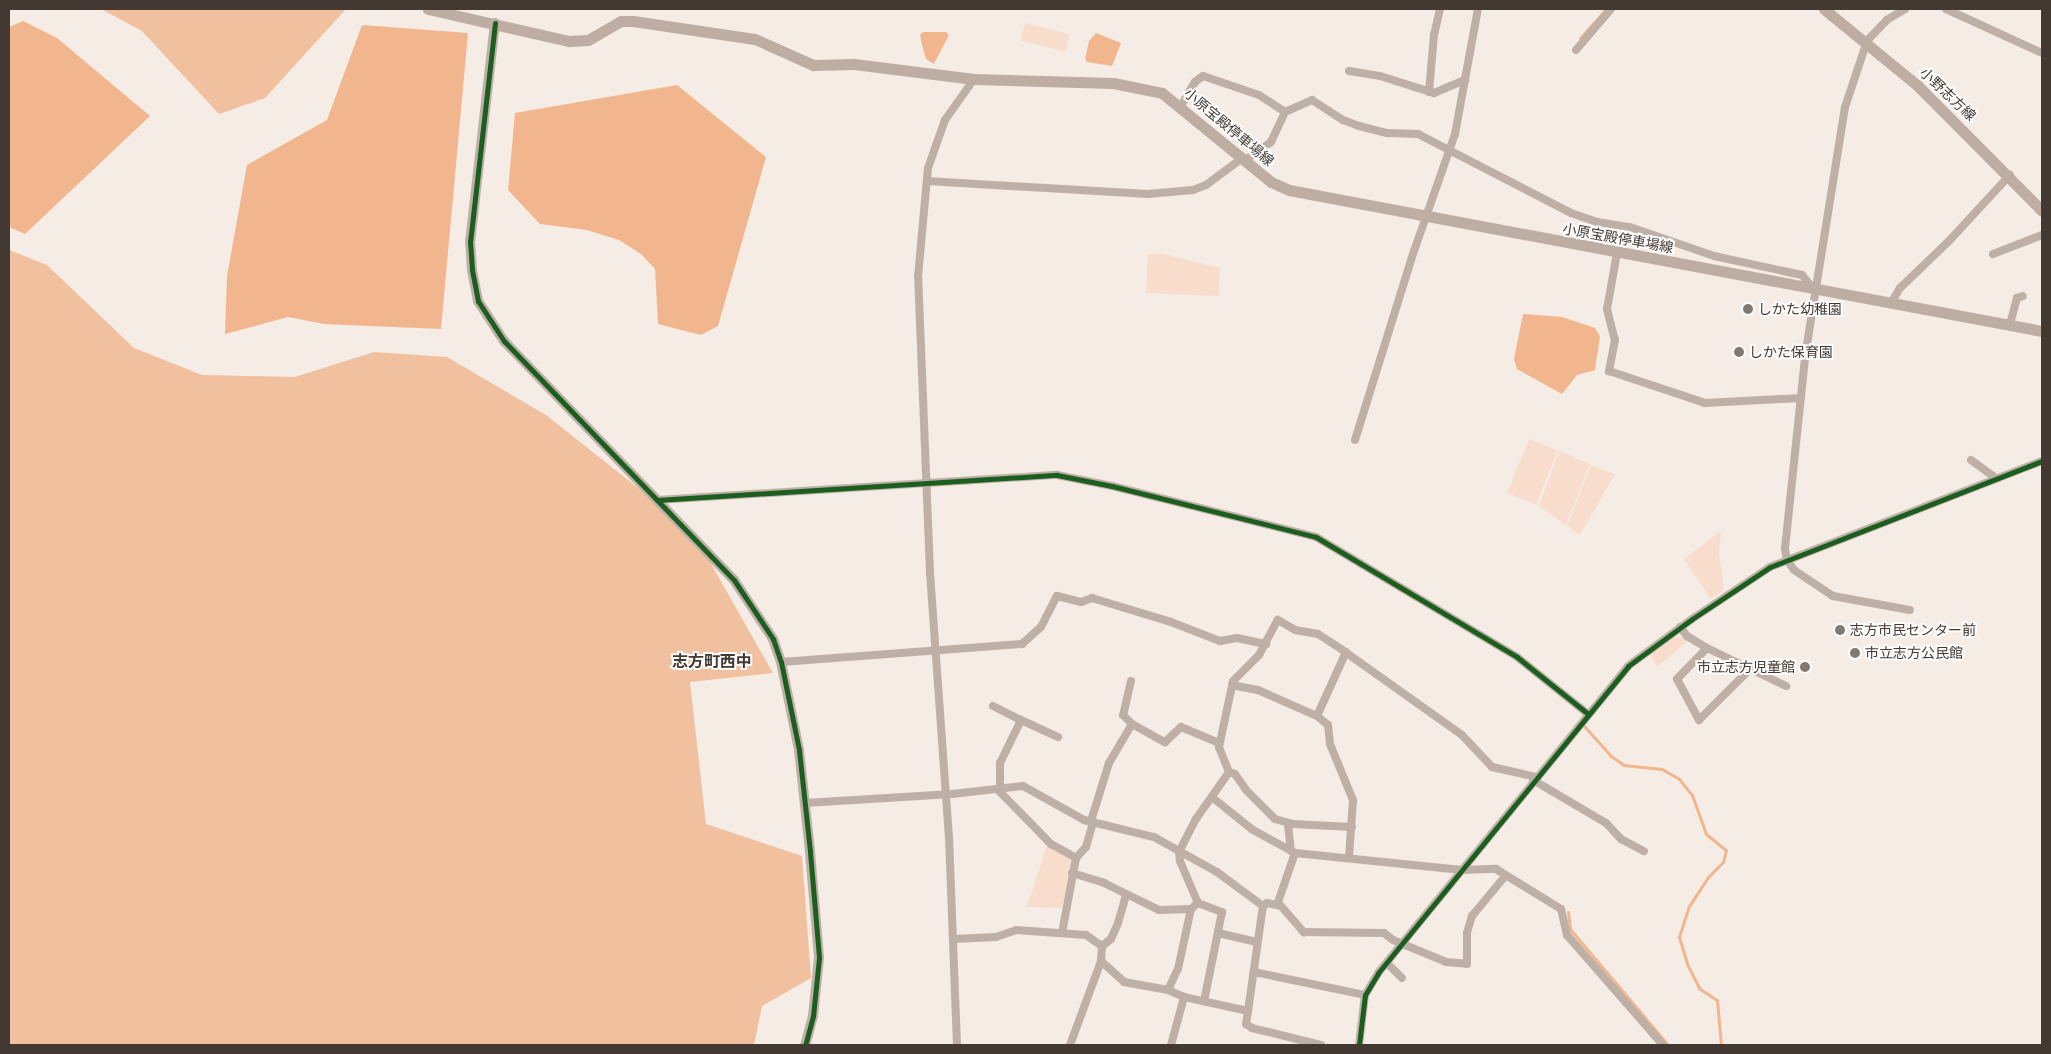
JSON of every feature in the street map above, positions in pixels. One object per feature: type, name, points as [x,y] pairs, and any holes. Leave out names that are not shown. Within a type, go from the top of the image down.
[{"type":"main road","name":"小原宝殿停車場線","points":[[428,9],[569,41],[588,40],[621,21],[633,21],[755,40],[814,65],[854,64],[974,79],[1113,84],[1162,93],[1181,106],[1243,160],[1272,182],[1289,190],[1426,218],[2042,331]]},
{"type":"main road","name":"小野志方線","points":[[1824,9],[1867,41],[2010,175],[2042,211]]},
{"type":"street","points":[[1429,92],[1434,35],[1440,9]]},
{"type":"street","points":[[1355,440],[1454,134],[1478,9]]},
{"type":"street","points":[[1576,50],[1610,9]]},
{"type":"street","points":[[1905,9],[1887,20],[1867,41],[1845,107],[1815,290],[1785,549],[1787,560],[1794,570],[1833,596],[1910,610]]},
{"type":"street","points":[[1946,9],[2042,53]]},
{"type":"street","points":[[495,23],[470,241],[472,270],[478,301],[504,341],[734,580],[773,639],[781,662],[799,750],[819,958],[813,1016],[806,1045]]},
{"type":"street","points":[[1349,72],[1380,76],[1429,92],[1436,92],[1465,80]]},
{"type":"street","points":[[1181,106],[1203,76],[1259,95],[1285,112]]},
{"type":"street","points":[[957,1045],[918,314],[927,181],[946,120],[974,79]]},
{"type":"street","points":[[927,181],[1148,194],[1193,190],[1206,185],[1272,142],[1285,112],[1312,100],[1343,120],[1388,133],[1418,134],[1571,213],[1597,222],[1630,227],[1714,256],[1802,275],[1815,290]]},
{"type":"street","points":[[1891,304],[1900,288],[1949,240],[2010,175]]},
{"type":"street","points":[[1993,254],[2009,244],[2042,235]]},
{"type":"street","points":[[1617,252],[1607,309],[1615,340],[1610,371],[1705,403],[1801,398]]},
{"type":"street","points":[[2010,324],[2017,298],[2023,296]]},
{"type":"street","points":[[1971,460],[1996,478]]},
{"type":"street","points":[[1360,1045],[1365,995],[1387,963],[1587,713],[1628,666],[1680,627],[1787,560],[2042,461]]},
{"type":"street","points":[[657,500],[1057,475],[1316,537],[1517,657],[1587,713]]},
{"type":"street","points":[[781,662],[1022,644],[1041,627],[1057,596],[1081,602],[1092,598],[1220,642],[1237,638],[1266,644]]},
{"type":"street","points":[[1229,772],[1219,744],[1232,685],[1266,644],[1278,620],[1295,630],[1318,634],[1346,652],[1462,735],[1492,768],[1534,779],[1606,823],[1622,839],[1644,850]]},
{"type":"street","points":[[1680,627],[1686,636],[1707,648],[1786,686]]},
{"type":"street","points":[[1707,648],[1678,679],[1698,720],[1750,669]]},
{"type":"street","points":[[1317,716],[1346,652]]},
{"type":"street","points":[[1131,681],[1123,715],[1132,724],[1165,742],[1181,727],[1219,744]]},
{"type":"street","points":[[1232,685],[1258,690],[1317,716],[1328,725],[1330,744],[1348,782],[1353,800],[1349,857]]},
{"type":"street","points":[[993,706],[1058,737]]},
{"type":"street","points":[[1020,720],[1000,763],[1000,792],[1050,844],[1076,858]]},
{"type":"street","points":[[1062,933],[1076,858],[1086,847],[1109,763],[1132,724]]},
{"type":"street","points":[[1229,772],[1235,774],[1268,814],[1288,824],[1352,827]]},
{"type":"street","points":[[1204,1001],[1222,912],[1198,903],[1180,861],[1179,852],[1196,818],[1213,798],[1229,772]]},
{"type":"street","points":[[805,802],[945,795],[999,786],[1022,786],[1092,822],[1154,837],[1217,872],[1263,906]]},
{"type":"street","points":[[1213,798],[1254,830],[1293,852],[1462,870],[1496,869],[1561,908],[1567,935],[1663,1045]]},
{"type":"street","points":[[1277,905],[1293,852],[1288,824]]},
{"type":"street","points":[[1072,873],[1104,883],[1126,895],[1167,912],[1191,909],[1198,903]]},
{"type":"street","points":[[1263,906],[1267,903],[1277,905],[1304,932],[1384,933],[1403,944],[1446,962],[1467,964],[1467,934],[1472,916],[1506,875]]},
{"type":"street","points":[[1070,1045],[1102,962],[1102,946],[1111,938],[1118,923],[1126,895]]},
{"type":"street","points":[[1263,906],[1246,1024],[1252,1028],[1320,1045]]},
{"type":"street","points":[[1168,990],[1178,969],[1191,909]]},
{"type":"street","points":[[952,939],[996,936],[1016,930],[1086,934],[1102,946]]},
{"type":"street","points":[[1218,933],[1257,942]]},
{"type":"street","points":[[1102,962],[1124,982],[1168,990],[1184,997],[1248,1011]]},
{"type":"street","points":[[1387,963],[1402,978]]},
{"type":"street","points":[[1254,972],[1365,995]]},
{"type":"street","points":[[1170,1045],[1184,997]]},
{"type":"shaded area","points":[[101,9],[346,9],[265,98],[219,114],[142,31]]},
{"type":"shaded area","points":[[23,21],[57,38],[150,116],[25,234],[9,227],[9,27]]},
{"type":"shaded area","points":[[1025,23],[1070,34],[1065,52],[1021,40]]},
{"type":"shaded area","points":[[362,25],[468,33],[441,329],[324,324],[288,317],[225,334],[227,276],[247,165],[327,120]]},
{"type":"shaded area","points":[[923,32],[946,32],[949,35],[934,64],[926,59],[920,35]]},
{"type":"shaded area","points":[[1096,33],[1121,43],[1112,66],[1087,62],[1085,59],[1089,41]]},
{"type":"shaded area","points":[[677,85],[766,157],[718,326],[701,335],[658,324],[655,269],[641,254],[619,240],[587,230],[540,224],[508,190],[515,113]]},
{"type":"shaded area","points":[[9,250],[47,265],[134,348],[202,375],[295,377],[374,352],[447,357],[546,415],[642,491],[710,562],[773,673],[690,682],[706,824],[802,856],[811,978],[762,1006],[754,1045],[9,1045]]},
{"type":"shaded area","points":[[1148,254],[1164,254],[1220,268],[1219,296],[1146,293]]},
{"type":"shaded area","points":[[1523,314],[1562,317],[1595,328],[1600,336],[1595,370],[1577,375],[1562,394],[1517,369],[1514,359]]},
{"type":"shaded area","points":[[1529,439],[1558,451],[1536,504],[1507,493]]},
{"type":"shaded area","points":[[1559,451],[1590,464],[1566,525],[1539,506]]},
{"type":"shaded area","points":[[1591,465],[1615,474],[1580,535],[1567,526]]},
{"type":"shaded area","points":[[1721,531],[1719,553],[1724,590],[1711,599],[1684,559]]},
{"type":"shaded area","points":[[1675,636],[1675,639],[1679,636],[1688,641],[1657,667],[1650,653]]},
{"type":"shaded area","points":[[1047,846],[1074,859],[1062,908],[1027,907]]},
{"type":"waterway","points":[[1580,38],[1606,9]]},
{"type":"waterway","points":[[1584,726],[1611,756],[1624,765],[1662,769],[1679,779],[1692,795],[1706,834],[1726,850],[1723,862],[1708,877],[1689,906],[1679,937],[1687,964],[1700,989],[1717,1000],[1721,1045]]},
{"type":"waterway","points":[[1568,912],[1570,929],[1668,1045]]},
{"type":"cycle path","points":[[495,23],[470,241],[472,270],[478,301],[504,341],[734,580],[773,639],[781,662],[799,750],[819,958],[813,1016],[805,1045]]},
{"type":"cycle path","points":[[1359,1045],[1365,995],[1378,973],[1628,666],[1692,619],[1770,567],[2042,461]]},
{"type":"cycle path","points":[[657,500],[1057,475],[1112,486],[1316,537],[1517,657],[1587,713]]},
{"type":"place","name":"しかた幼稚園","points":[[1748,309]]},
{"type":"place","name":"しかた保育園","points":[[1739,352]]},
{"type":"place","name":"志方市民センター前","points":[[1840,630]]},
{"type":"place","name":"市立志方公民館","points":[[1855,653]]},
{"type":"place","name":"市立志方児童館","points":[[1805,667]]},
{"type":"district","name":"志方町西中","points":[[712,662]]}]
